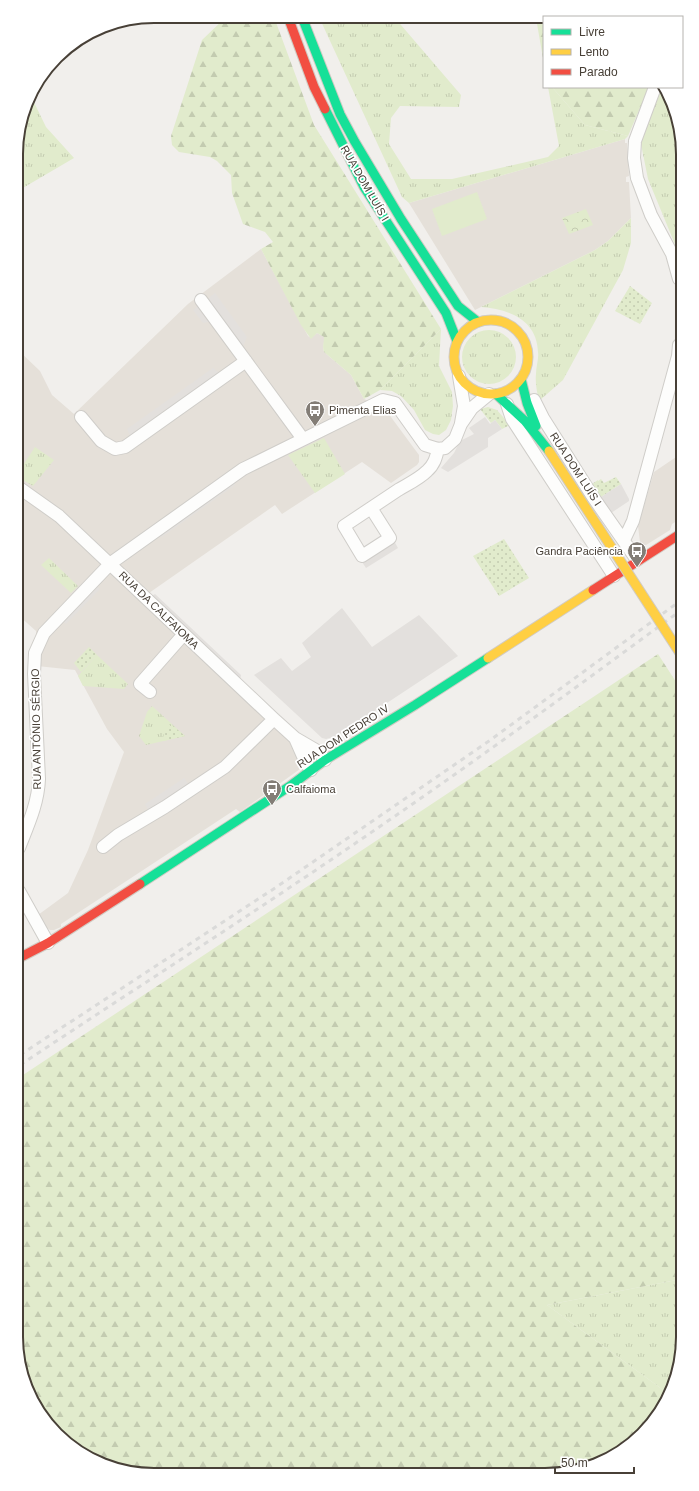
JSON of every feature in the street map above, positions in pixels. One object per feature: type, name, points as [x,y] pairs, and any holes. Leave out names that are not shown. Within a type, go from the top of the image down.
[{"type":"main road","name":"RUA DOM LUÍS I","points":[[290,23],[314,87],[364,186],[446,313],[457,341],[454,355],[456,370],[459,376],[463,382],[475,391],[497,396],[518,413],[542,439],[676,647]]},
{"type":"main road","name":"RUA DOM LUÍS I","points":[[304,23],[340,114],[355,142],[401,219],[458,306],[478,322],[492,319],[500,320],[513,327],[526,344],[528,359],[523,376],[527,403],[542,439]]},
{"type":"main road","points":[[457,341],[466,329],[478,322]]},
{"type":"main road","points":[[497,396],[510,389],[523,376]]},
{"type":"main road","name":"RUA DOM PEDRO IV","points":[[23,956],[48,943],[290,786],[325,760],[415,705],[637,560],[676,536]]},
{"type":"street","points":[[655,88],[635,141],[634,158],[637,178],[650,215],[672,254],[676,268]]},
{"type":"street","points":[[200,300],[303,439]]},
{"type":"street","points":[[81,417],[101,441],[115,449],[125,447],[246,361]]},
{"type":"street","points":[[624,540],[633,521],[676,363]]},
{"type":"street","points":[[371,508],[427,471],[434,462],[438,450],[445,448],[455,439],[461,424],[464,406],[459,376]]},
{"type":"street","name":"RUA DOM LUÍS I","points":[[523,376],[543,418],[637,560]]},
{"type":"street","points":[[461,424],[472,408],[497,396],[614,576]]},
{"type":"street","name":"RUA ANTÓNIO SÉRGIO","points":[[23,838],[35,808],[39,779],[34,674],[35,653],[44,633],[111,563],[243,470],[383,400],[395,403],[425,445],[438,450]]},
{"type":"street","name":"RUA DA CALFAIOMA","points":[[23,491],[59,516],[111,563],[274,719],[295,738],[319,752],[325,760]]},
{"type":"street","points":[[150,692],[140,684],[184,634]]},
{"type":"street","points":[[103,847],[118,835],[165,807],[225,767],[274,719]]},
{"type":"street","name":"RUA DA CALFAIOMA","points":[[295,738],[311,770]]},
{"type":"street","points":[[23,898],[48,943]]},
{"type":"shaded area","points":[[625,139],[625,143],[627,143],[629,176],[626,177],[626,182],[629,182],[631,218],[608,241],[595,250],[475,310],[409,203]]},
{"type":"shaded area","points":[[261,249],[308,336],[311,338],[317,333],[324,337],[324,352],[351,375],[364,399],[385,409],[419,455],[419,462],[391,483],[362,462],[282,514],[275,505],[149,593],[57,507],[23,485],[23,355],[40,371],[52,395],[74,414],[188,304]]},
{"type":"shaded area","points":[[215,293],[247,337],[240,353],[216,321],[203,323],[193,310]]},
{"type":"shaded area","points":[[213,368],[224,377],[133,442],[127,429]]},
{"type":"shaded area","points":[[485,417],[490,424],[495,420],[502,429],[488,438],[488,447],[448,472],[441,468],[454,453],[460,441],[474,434],[469,428]]},
{"type":"shaded area","points":[[676,457],[676,522],[672,524],[670,530],[646,545],[642,545],[640,542],[638,526],[654,472]]},
{"type":"shaded area","points":[[233,477],[235,485],[162,537],[153,534]]},
{"type":"shaded area","points":[[621,484],[629,501],[611,513],[601,497]]},
{"type":"shaded area","points":[[23,497],[52,516],[290,740],[301,764],[300,769],[240,812],[236,809],[61,924],[61,927],[54,930],[50,930],[46,927],[38,915],[68,893],[88,850],[124,752],[107,729],[75,670],[37,666],[36,631],[23,619]]},
{"type":"shaded area","points":[[394,541],[398,548],[366,568],[362,562]]},
{"type":"shaded area","points":[[92,582],[100,589],[66,624],[59,618]]},
{"type":"shaded area","points":[[155,594],[241,675],[239,686],[147,599]]},
{"type":"shaded area","points":[[342,608],[372,647],[419,615],[458,656],[337,736],[326,739],[322,738],[254,675],[281,658],[292,671],[311,657],[302,643]]},
{"type":"shaded area","points":[[184,778],[192,789],[151,815],[145,804]]},
{"type":"green space","points":[[220,23],[276,23],[314,125],[441,329],[380,390],[364,399],[351,375],[324,352],[324,337],[317,333],[311,339],[301,325],[261,249],[273,242],[265,232],[243,224],[232,193],[231,175],[217,161],[210,157],[179,152],[172,145],[171,136],[202,40]]},
{"type":"green space","points":[[322,23],[399,23],[461,95],[459,107],[400,106],[391,118],[389,144],[411,179],[452,179],[548,157],[559,146],[548,88],[553,88],[585,125],[628,136],[625,139],[409,203],[402,197]]},
{"type":"green space","points":[[537,23],[543,23],[543,58]]},
{"type":"green space","points":[[553,88],[649,88],[628,136],[585,125]]},
{"type":"green space","points":[[659,89],[672,120],[675,137],[676,247],[648,179],[641,144],[649,111]]},
{"type":"green space","points":[[34,102],[46,127],[74,158],[23,188],[24,137],[27,120]]},
{"type":"green space","points":[[477,192],[487,219],[442,236],[432,209]]},
{"type":"green space","points":[[586,209],[593,225],[569,234],[562,218]]},
{"type":"green space","points":[[631,218],[631,243],[623,270],[563,380],[539,401],[536,381],[538,352],[532,331],[527,324],[511,313],[481,307],[595,250],[608,241]]},
{"type":"green space","points":[[630,286],[652,303],[640,324],[615,311]]},
{"type":"green space","points":[[441,329],[439,366],[452,392],[453,406],[451,420],[446,430],[439,435],[425,430],[414,410],[401,396],[392,391],[380,390]]},
{"type":"green space","points":[[484,330],[494,330],[504,334],[512,342],[516,352],[516,362],[512,372],[504,380],[494,384],[484,384],[474,380],[466,372],[462,362],[462,352],[466,342],[474,334]]},
{"type":"green space","points":[[488,407],[497,410],[510,425],[502,429],[495,420],[491,423],[480,409]]},
{"type":"green space","points":[[324,438],[345,474],[315,493],[288,455]]},
{"type":"green space","points":[[35,447],[54,460],[33,486],[23,480],[23,465]]},
{"type":"green space","points":[[616,477],[621,484],[601,497],[592,484],[601,479],[604,483]]},
{"type":"green space","points":[[504,539],[529,578],[499,596],[473,556]]},
{"type":"green space","points":[[49,558],[78,586],[71,593],[41,565]]},
{"type":"green space","points":[[89,647],[97,655],[81,672],[74,663]]},
{"type":"green space","points":[[658,654],[676,682],[676,1280],[547,1305],[664,1391],[659,1403],[649,1417],[632,1436],[618,1446],[603,1455],[579,1464],[545,1468],[145,1468],[112,1461],[96,1455],[81,1446],[67,1436],[55,1424],[45,1410],[36,1395],[27,1371],[24,1354],[23,1075]]},
{"type":"green space","points":[[97,655],[128,684],[124,689],[83,686],[78,676]]},
{"type":"green space","points":[[152,706],[185,736],[146,745],[139,736],[147,712]]},
{"type":"green space","points":[[172,725],[185,736],[163,741],[164,729]]},
{"type":"green space","points":[[676,1280],[676,1346],[672,1371],[664,1391],[547,1305]]},
{"type":"railway","points":[[23,1053],[275,888],[489,741],[676,604]]},
{"type":"railway","points":[[23,1063],[247,916],[420,799],[676,614]]},
{"type":"traffic: fast","points":[[304,23],[340,114],[355,142],[401,219],[458,306],[478,322]]},
{"type":"traffic: fast","points":[[325,109],[364,187],[446,313],[457,341]]},
{"type":"traffic: fast","points":[[521,379],[527,403],[536,426]]},
{"type":"traffic: fast","points":[[496,394],[525,421],[549,451]]},
{"type":"traffic: fast","points":[[140,884],[290,786],[325,760],[488,658]]},
{"type":"traffic: slow","points":[[491,320],[512,326],[522,336],[528,357],[522,378],[512,388],[491,394],[470,388],[460,378],[454,357],[460,336],[470,326],[491,320]]},
{"type":"traffic: slow","points":[[549,451],[676,647]]},
{"type":"traffic: slow","points":[[488,658],[593,590]]},
{"type":"traffic: jam","points":[[290,23],[314,87],[325,109]]},
{"type":"traffic: jam","points":[[593,590],[676,537]]},
{"type":"traffic: jam","points":[[23,956],[48,943],[140,884]]},
{"type":"place","name":"Pimenta Elias","points":[[315,427]]},
{"type":"place","name":"Gandra Paciência","points":[[637,568]]},
{"type":"place","name":"Calfaioma","points":[[272,806]]}]
